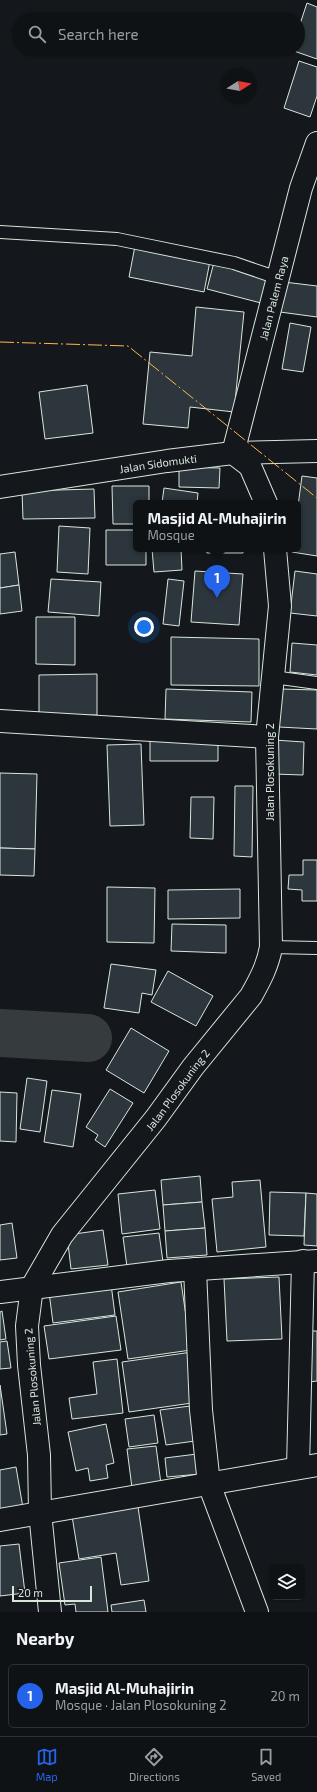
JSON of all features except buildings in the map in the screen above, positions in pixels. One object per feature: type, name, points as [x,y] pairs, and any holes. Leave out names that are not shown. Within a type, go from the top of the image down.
[{"type":"street","name":"Jalan Palem Raya","points":[[233,454],[301,188],[317,143]]},
{"type":"street","name":"Jalan Sidomukti","points":[[0,487],[166,461],[233,454],[317,451]]},
{"type":"street","points":[[233,454],[250,466],[265,500]]},
{"type":"street","name":"Jalan Plosokuning 2","points":[[50,1612],[40,1512],[39,1455],[29,1365],[27,1326],[32,1287],[62,1235],[156,1118],[193,1067],[251,996],[269,958],[271,947],[268,737],[280,606],[276,552]]},
{"type":"street","points":[[0,721],[268,737]]},
{"type":"street","points":[[0,1292],[32,1287],[195,1269],[310,1261],[308,1467],[0,1520]]},
{"type":"street","points":[[195,1269],[201,1410],[209,1484],[257,1612]]},
{"type":"lane","points":[[0,232],[117,239],[234,263],[278,278]]},
{"type":"lane","points":[[273,677],[317,683]]},
{"type":"lane","points":[[271,947],[317,948]]},
{"type":"waterway","points":[[0,1033],[88,1038]]},
{"type":"power","points":[[0,342],[128,346],[317,498]]},
{"type":"place","name":"Masjid Al-Muhajirin","points":[[217,598]]}]
